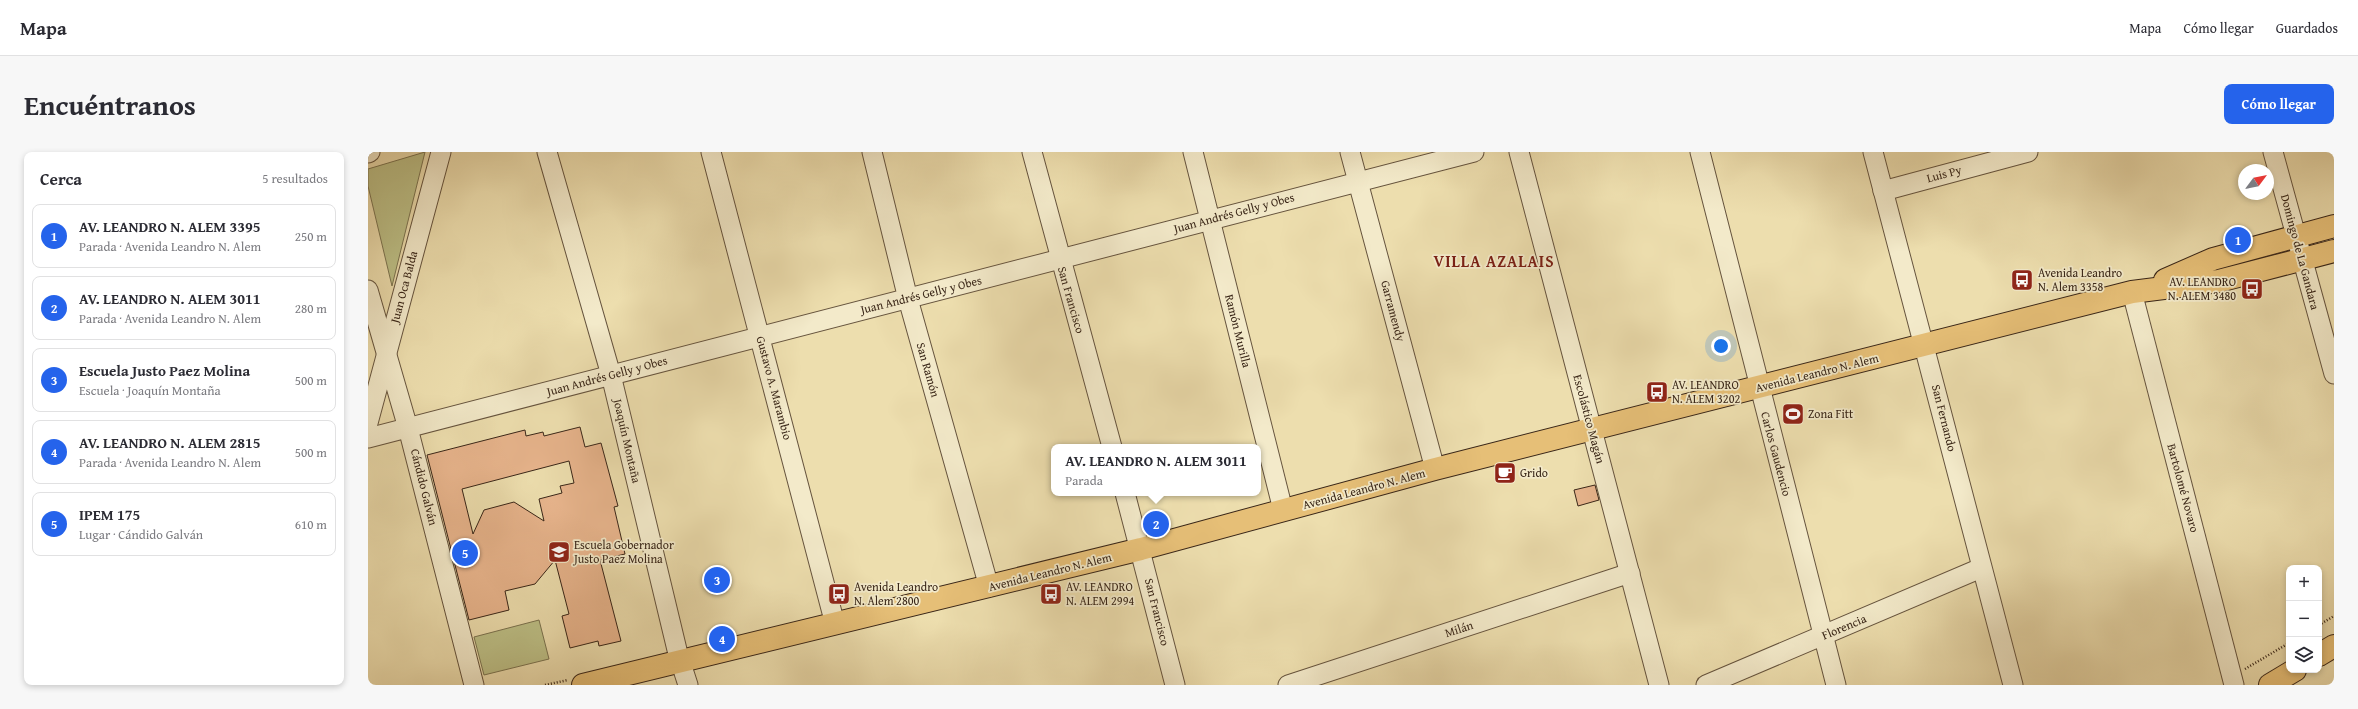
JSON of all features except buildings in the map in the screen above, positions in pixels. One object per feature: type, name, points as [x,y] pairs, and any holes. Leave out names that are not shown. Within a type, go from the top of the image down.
[{"type":"main road","name":"Avenida Leandro N. Alem","points":[[583,685],[1141,549],[1435,469],[1759,388],[2138,290],[2213,259],[2334,226]]},
{"type":"main road","name":"Avenida Leandro N. Alem","points":[[2138,290],[2219,281],[2334,251]]},
{"type":"main road","points":[[2322,653],[2334,646]]},
{"type":"main road","points":[[2270,685],[2290,673]]},
{"type":"street","name":"Juan Oca Balda","points":[[368,423],[441,152]]},
{"type":"street","name":"Joaquín Montaña","points":[[547,152],[612,375],[688,685]]},
{"type":"street","name":"Gustavo A. Marambio","points":[[711,152],[836,624]]},
{"type":"street","name":"San Ramón","points":[[872,152],[908,299],[989,587]]},
{"type":"street","name":"San Francisco","points":[[1032,152],[1111,444]]},
{"type":"street","name":"Ramón Murilla","points":[[1193,152],[1281,502],[1286,510]]},
{"type":"street","name":"Garramendy","points":[[1350,152],[1435,469]]},
{"type":"street","name":"Juan Andrés Gelly y Obes","points":[[368,438],[908,299],[1357,181],[1474,152]]},
{"type":"street","name":"Escolástico Magán","points":[[1519,152],[1659,685]]},
{"type":"street","name":"Carlos Gaudencio","points":[[1700,152],[1836,685]]},
{"type":"street","name":"San Fernando","points":[[1873,152],[1981,568],[2013,685]]},
{"type":"street","name":"Luis Py","points":[[1883,191],[2028,152]]},
{"type":"street","name":"Domingo de La Gandara","points":[[2273,152],[2334,374]]},
{"type":"street","name":"Cándido Galván","points":[[368,290],[408,428],[474,685]]},
{"type":"street","name":"Bartolomé Novaro","points":[[2138,290],[2233,681]]},
{"type":"street","name":"San Francisco","points":[[1126,496],[1141,549],[1175,685]]},
{"type":"street","name":"Florencia","points":[[1706,685],[1981,568]]},
{"type":"street","name":"Milán","points":[[1288,685],[1630,573]]},
{"type":"path","points":[[2322,623],[2334,616]]},
{"type":"path","points":[[2233,681],[2286,645]]},
{"type":"green space","points":[[425,152],[392,286],[368,186],[368,169]]},
{"type":"green space","points":[[539,620],[549,659],[484,675],[474,637]]},
{"type":"place","name":"AV. LEANDRO N. ALEM 3395","points":[[2238,240]]},
{"type":"place","name":"Avenida Leandro N. Alem 3358","points":[[2022,280]]},
{"type":"place","name":"AV. LEANDRO N. ALEM 3480","points":[[2252,289]]},
{"type":"place","name":"AV. LEANDRO N. ALEM 3202","points":[[1657,392]]},
{"type":"place","name":"Zona Fitt","points":[[1793,414]]},
{"type":"place","name":"Grido","points":[[1505,473]]},
{"type":"place","name":"AV. LEANDRO N. ALEM 3011","points":[[1156,524]]},
{"type":"place","name":"Escuela Gobernador Justo Paez Molina","points":[[559,552]]},
{"type":"place","name":"IPEM 175","points":[[465,553]]},
{"type":"place","name":"Escuela Justo Paez Molina","points":[[717,580]]},
{"type":"place","name":"Avenida Leandro N. Alem 2800","points":[[839,594]]},
{"type":"place","name":"AV. LEANDRO N. ALEM 2994","points":[[1051,594]]},
{"type":"place","name":"AV. LEANDRO N. ALEM 2815","points":[[722,639]]},
{"type":"district","name":"VILLA AZALAIS","points":[[1494,261]]}]
